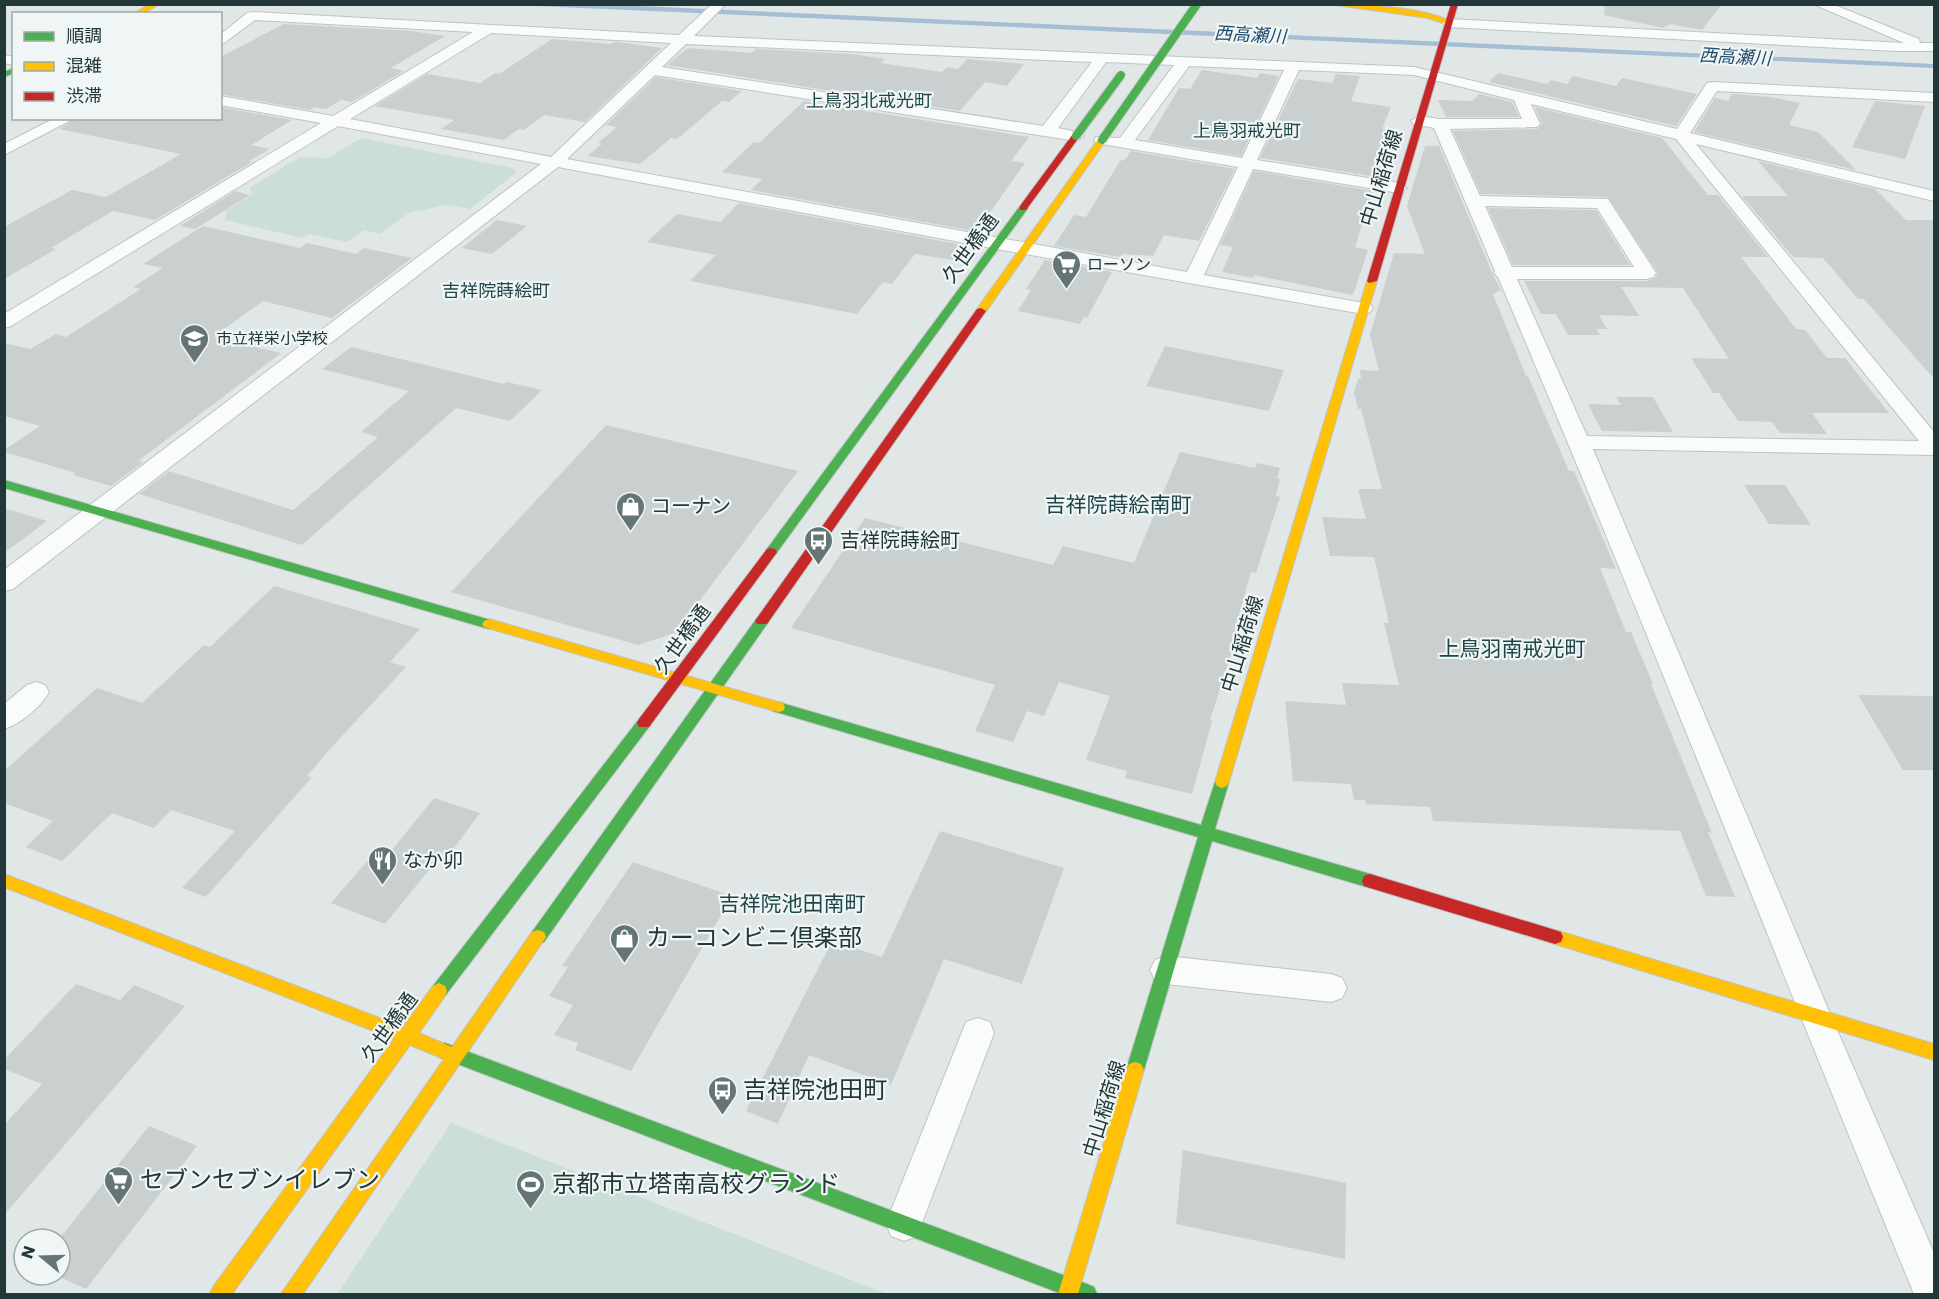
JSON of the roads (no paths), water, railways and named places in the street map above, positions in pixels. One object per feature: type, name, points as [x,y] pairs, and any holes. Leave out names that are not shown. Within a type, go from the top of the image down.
[{"type":"street","points":[[4,584],[556,161],[685,40],[720,4]]},
{"type":"street","points":[[291,1294],[455,1055],[1197,4]]},
{"type":"street","points":[[1332,4],[1429,15],[1449,25],[1896,47],[1928,46]]},
{"type":"street","name":"中山稲荷線","points":[[1069,1291],[1362,308],[1399,188],[1429,122],[1436,68],[1455,4]]},
{"type":"street","points":[[1818,5],[1928,46]]},
{"type":"street","points":[[222,40],[252,16],[685,40],[1293,67],[1414,71],[1436,68],[1520,96],[1935,196]]},
{"type":"street","points":[[4,322],[488,29]]},
{"type":"street","name":"久世橋通","points":[[220,1294],[406,1035],[678,678],[1145,42]]},
{"type":"street","points":[[1047,132],[1101,58]]},
{"type":"street","points":[[1124,144],[1184,62]]},
{"type":"street","points":[[1193,278],[1293,67]]},
{"type":"street","points":[[653,70],[1076,136]]},
{"type":"street","points":[[1681,135],[1712,86],[1935,97]]},
{"type":"street","points":[[1520,96],[1532,124],[1429,122],[1472,201],[1579,442],[1815,1016],[1933,1294]]},
{"type":"street","points":[[222,100],[997,244],[1362,308]]},
{"type":"street","points":[[4,150],[64,120]]},
{"type":"street","points":[[1681,135],[1935,447]]},
{"type":"street","points":[[1102,140],[1399,188]]},
{"type":"street","points":[[1472,201],[1602,203],[1647,273],[1503,273]]},
{"type":"street","points":[[1579,442],[1935,447]]},
{"type":"street","points":[[4,484],[1207,831],[1935,1052]]},
{"type":"street","points":[[4,719],[36,692]]},
{"type":"street","points":[[4,880],[455,1055],[904,1223],[1069,1291],[1087,1294]]},
{"type":"street","points":[[1166,970],[1331,988]]},
{"type":"street","points":[[904,1223],[978,1034]]},
{"type":"water","name":"西高瀬川","points":[[514,5],[616,5],[1894,62],[1934,64],[1934,68]]},
{"type":"place","name":"ローソン","points":[[1066,290]]},
{"type":"place","name":"市立祥栄小学校","points":[[195,364]]},
{"type":"place","name":"コーナン","points":[[630,532]]},
{"type":"place","name":"吉祥院蒔絵町","points":[[819,566]]},
{"type":"place","name":"なか卯","points":[[382,886]]},
{"type":"place","name":"カーコンビニ倶楽部","points":[[625,964]]},
{"type":"place","name":"吉祥院池田町","points":[[722,1116]]},
{"type":"place","name":"セブンセブンイレブン","points":[[119,1206]]},
{"type":"place","name":"京都市立塔南高校グランド","points":[[531,1210]]},
{"type":"district","name":"上鳥羽北戒光町","points":[[869,101]]},
{"type":"district","name":"上鳥羽戒光町","points":[[1247,131]]},
{"type":"district","name":"吉祥院蒔絵町","points":[[496,291]]},
{"type":"district","name":"吉祥院蒔絵南町","points":[[1118,505]]},
{"type":"district","name":"上鳥羽南戒光町","points":[[1512,649]]},
{"type":"district","name":"吉祥院池田南町","points":[[792,904]]}]
